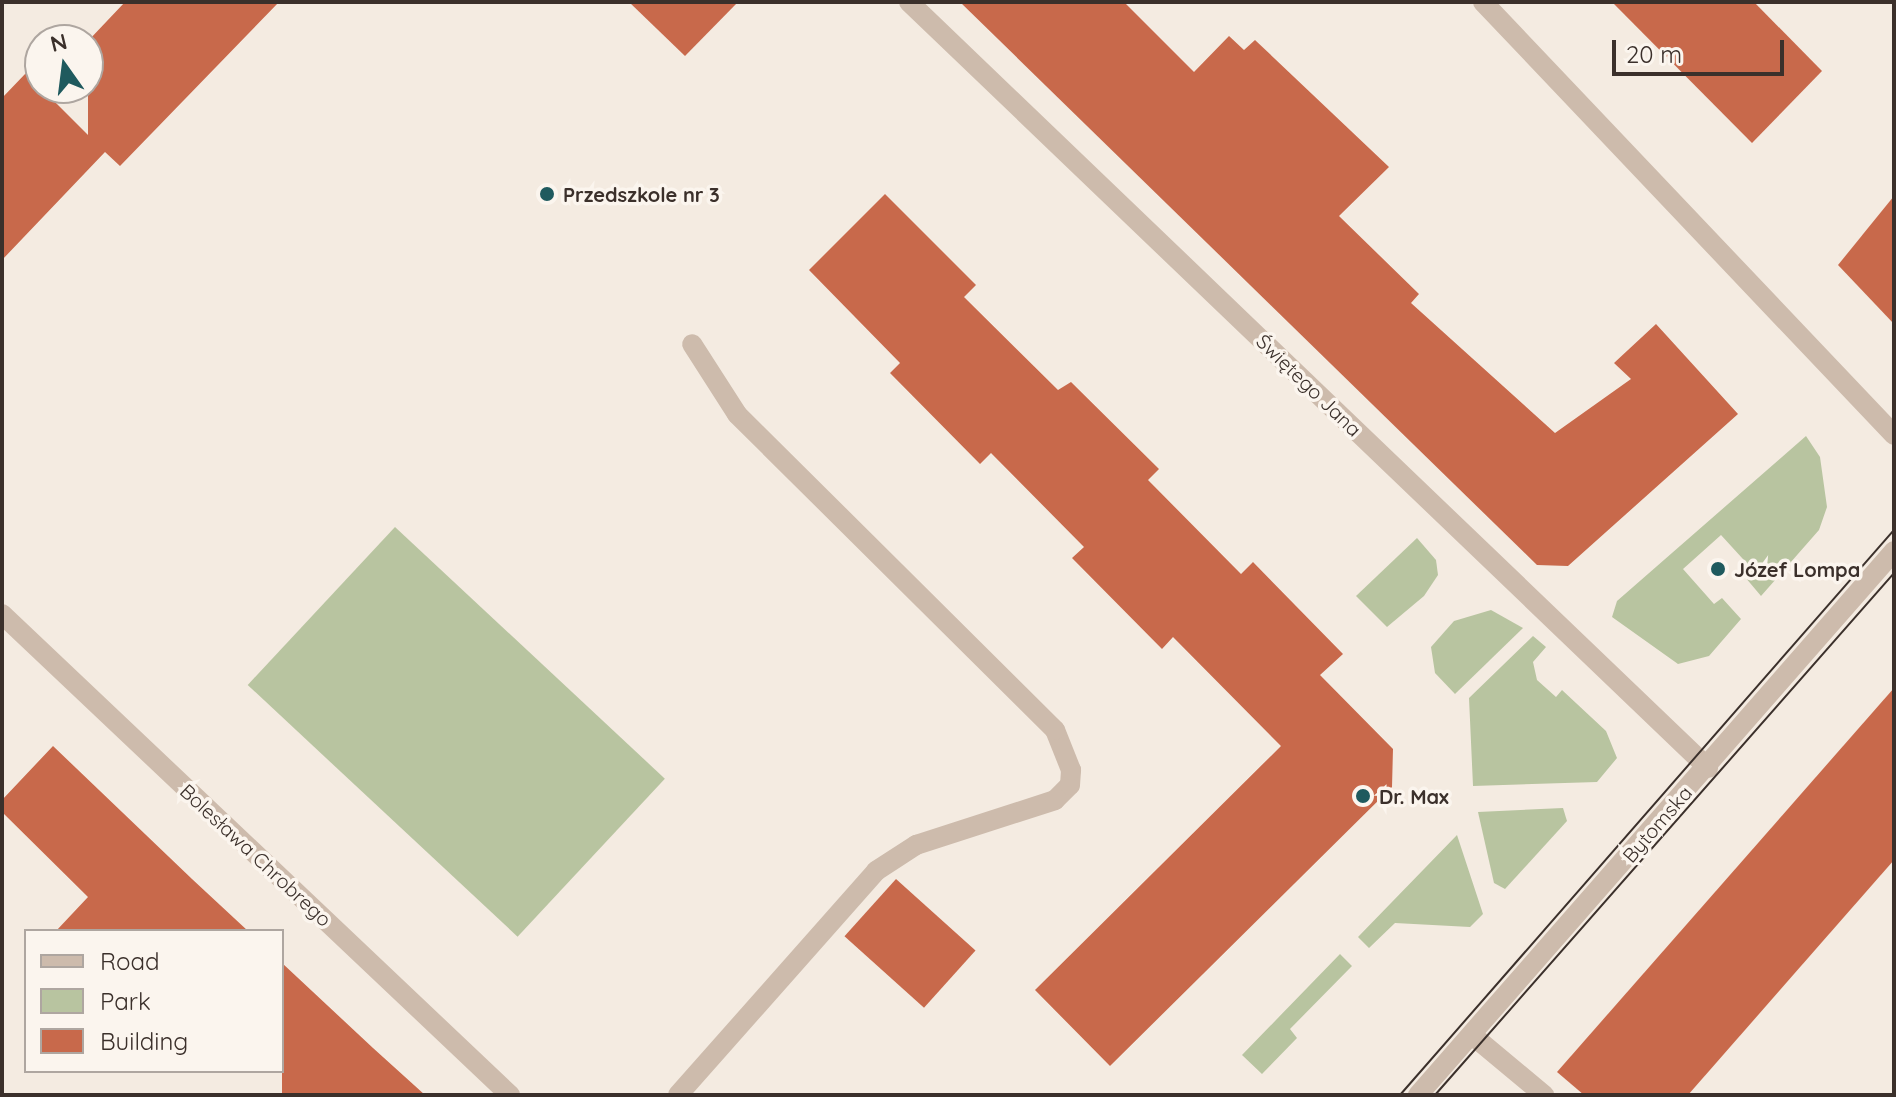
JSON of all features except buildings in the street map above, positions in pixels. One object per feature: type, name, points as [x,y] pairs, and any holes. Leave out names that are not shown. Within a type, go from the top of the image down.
[{"type":"street","name":"Świętego Jana","points":[[909,2],[1708,768]]},
{"type":"street","points":[[1483,2],[1894,435]]},
{"type":"street","points":[[678,1095],[876,871],[916,845],[1055,800],[1070,785],[1071,770],[1055,730],[737,414],[692,344]]},
{"type":"street","name":"Bytomska","points":[[1418,1095],[1708,768],[1894,551]]},
{"type":"street","name":"Bolesława Chrobrego","points":[[2,614],[510,1095]]},
{"type":"street","points":[[1472,1035],[1544,1095]]},
{"type":"green space","points":[[1806,436],[1820,457],[1827,507],[1819,530],[1761,596],[1745,577],[1753,570],[1721,535],[1683,569],[1714,604],[1722,598],[1741,619],[1709,656],[1678,664],[1612,617],[1617,601]]},
{"type":"green space","points":[[395,527],[665,779],[518,937],[248,685]]},
{"type":"green space","points":[[1417,538],[1436,560],[1438,575],[1424,596],[1387,627],[1356,596]]},
{"type":"green space","points":[[1491,610],[1523,628],[1455,694],[1435,673],[1431,647],[1454,621]]},
{"type":"green space","points":[[1533,636],[1546,647],[1533,662],[1537,680],[1556,697],[1562,690],[1606,731],[1617,758],[1597,782],[1473,786],[1469,698]]},
{"type":"green space","points":[[1563,808],[1567,821],[1505,889],[1494,883],[1478,812]]},
{"type":"green space","points":[[1457,835],[1483,914],[1470,927],[1395,923],[1369,948],[1358,937]]},
{"type":"green space","points":[[1340,954],[1352,966],[1290,1029],[1297,1038],[1262,1074],[1242,1055]]},
{"type":"tram line","points":[[1400,1095],[1894,530]]},
{"type":"tram line","points":[[1435,1095],[1894,573]]},
{"type":"place","name":"Przedszkole nr 3","points":[[547,194]]},
{"type":"place","name":"Józef Lompa","points":[[1718,569]]},
{"type":"place","name":"Dr. Max","points":[[1363,796]]}]
